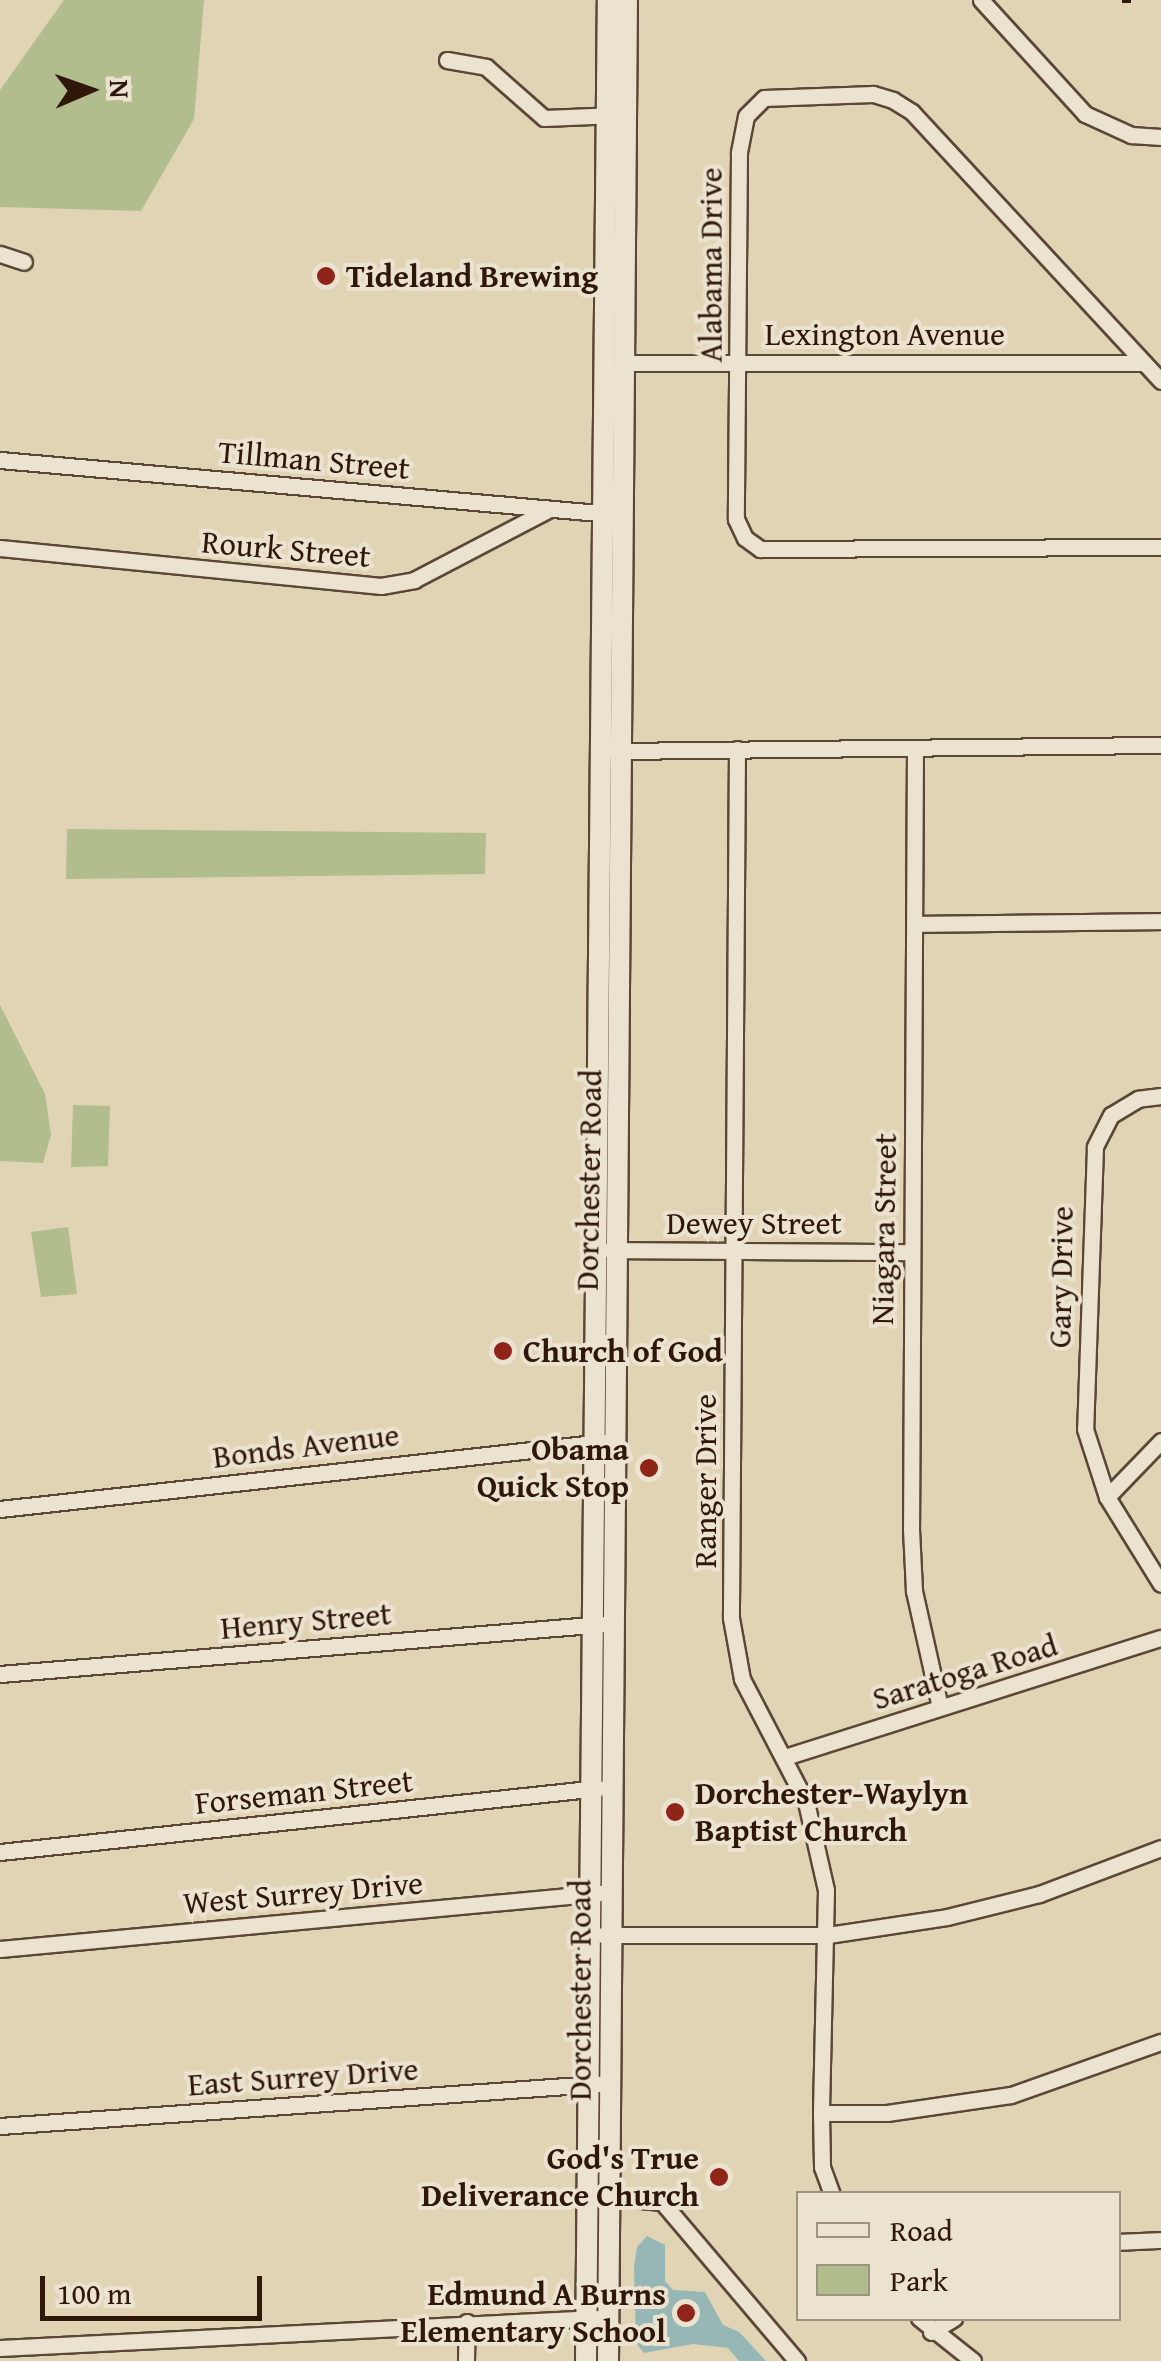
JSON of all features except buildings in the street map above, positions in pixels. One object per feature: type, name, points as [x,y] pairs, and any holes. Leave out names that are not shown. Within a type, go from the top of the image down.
[{"type":"main road","name":"Dorchester Road","points":[[608,0],[617,115],[626,363],[600,752],[607,1250],[618,1442],[617,1625],[603,1788],[601,1892],[600,2196],[610,2318],[608,2361]]},
{"type":"main road","name":"Dorchester Road","points":[[603,1788],[594,1624],[595,1442],[607,1250],[624,750],[613,514],[617,115],[627,0]]},
{"type":"main road","name":"Dorchester Road","points":[[586,2361],[600,2196]]},
{"type":"street","points":[[981,0],[1085,114],[1130,135],[1161,137]]},
{"type":"street","points":[[448,60],[486,67],[544,118],[617,115]]},
{"type":"street","name":"Alabama Drive","points":[[1161,381],[912,112],[873,94],[764,98],[746,116],[739,154],[736,520],[760,549],[1161,546]]},
{"type":"street","points":[[0,254],[24,262]]},
{"type":"street","name":"Lexington Avenue","points":[[626,363],[1144,363]]},
{"type":"street","name":"Tillman Street","points":[[0,460],[613,514]]},
{"type":"street","name":"Rourk Street","points":[[0,548],[381,586],[414,580],[550,509]]},
{"type":"street","points":[[600,752],[1161,745]]},
{"type":"street","name":"Niagara Street","points":[[915,748],[910,1252],[914,1591],[940,1707]]},
{"type":"street","name":"Ranger Drive","points":[[737,749],[734,1653],[806,1802],[826,1890],[828,1935],[821,2113],[822,2167],[831,2191]]},
{"type":"street","points":[[916,924],[1161,921]]},
{"type":"street","name":"Gary Drive","points":[[1161,1096],[1138,1098],[1111,1114],[1092,1164],[1086,1429],[1107,1497],[1161,1584]]},
{"type":"street","name":"Dewey Street","points":[[607,1250],[910,1252]]},
{"type":"street","points":[[1107,1497],[1161,1440]]},
{"type":"street","name":"Bonds Avenue","points":[[0,1509],[618,1442]]},
{"type":"street","name":"Henry Street","points":[[0,1674],[617,1625]]},
{"type":"street","name":"Saratoga Road","points":[[785,1757],[1161,1638]]},
{"type":"street","name":"Forseman Street","points":[[0,1852],[603,1788]]},
{"type":"street","points":[[602,1935],[828,1935],[947,1918],[1039,1894],[1161,1848]]},
{"type":"street","name":"West Surrey Drive","points":[[0,1949],[601,1892]]},
{"type":"street","points":[[821,2113],[887,2113],[1011,2095],[1161,2042]]},
{"type":"street","name":"East Surrey Drive","points":[[0,2126],[600,2084]]},
{"type":"street","points":[[600,2196],[662,2202],[797,2361]]},
{"type":"street","points":[[1121,2242],[1160,2239]]},
{"type":"street","points":[[0,2348],[467,2322],[610,2318]]},
{"type":"street","points":[[921,2321],[930,2332],[973,2361]]},
{"type":"street","points":[[930,2332],[949,2321]]},
{"type":"street","points":[[466,2361],[467,2322]]},
{"type":"green space","points":[[64,0],[204,0],[194,119],[141,211],[0,207],[0,90]]},
{"type":"green space","points":[[67,829],[486,833],[485,874],[66,879]]},
{"type":"green space","points":[[0,1005],[45,1094],[51,1135],[43,1163],[0,1161]]},
{"type":"green space","points":[[73,1105],[110,1106],[108,1166],[71,1167]]},
{"type":"green space","points":[[68,1227],[77,1294],[41,1297],[31,1232]]},
{"type":"water","points":[[647,2236],[665,2245],[665,2281],[673,2290],[705,2292],[723,2325],[739,2332],[766,2361],[739,2361],[728,2348],[693,2344],[644,2353],[636,2343],[634,2266],[637,2247]]},
{"type":"railway","points":[[1122,0],[1131,0]]},
{"type":"place","name":"Tideland Brewing","points":[[326,276]]},
{"type":"place","name":"Church of God","points":[[503,1351]]},
{"type":"place","name":"Obama Quick Stop","points":[[649,1468]]},
{"type":"place","name":"Dorchester-Waylyn Baptist Church","points":[[675,1812]]},
{"type":"place","name":"God's True Deliverance Church","points":[[719,2177]]},
{"type":"place","name":"Edmund A Burns Elementary School","points":[[686,2313]]}]
